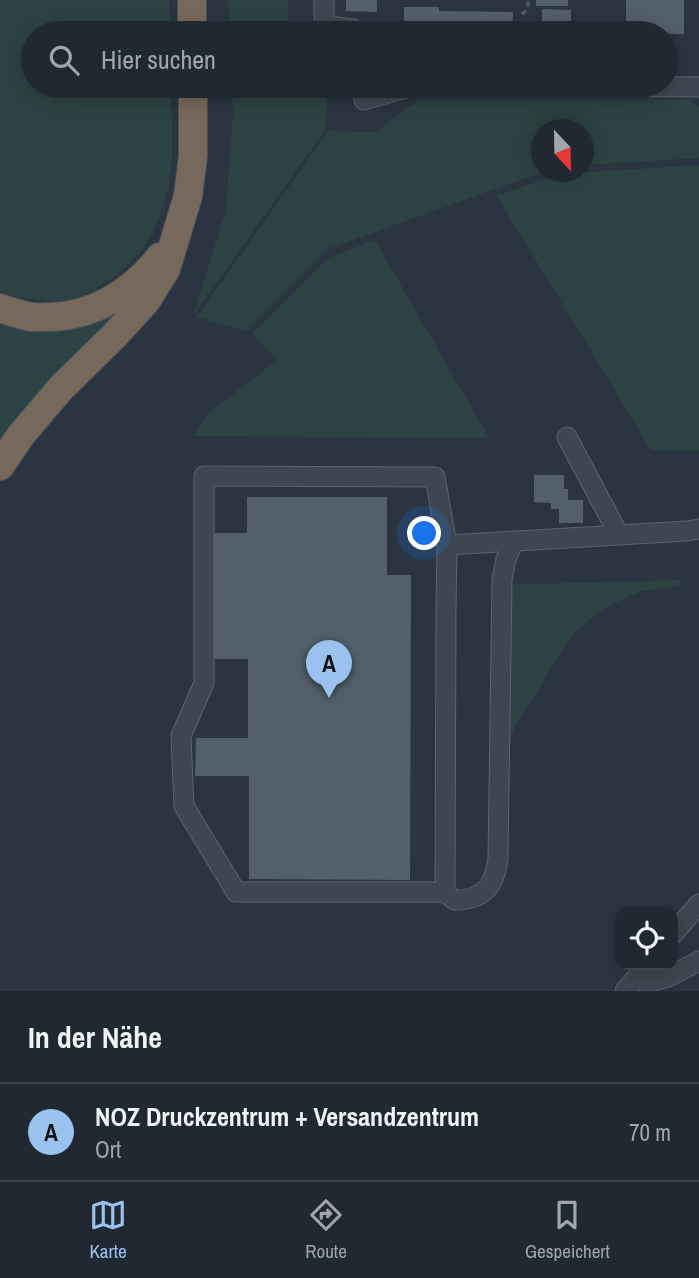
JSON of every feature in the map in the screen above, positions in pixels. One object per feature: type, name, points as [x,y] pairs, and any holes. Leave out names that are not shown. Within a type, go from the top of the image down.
[{"type":"highway","points":[[192,0],[192,21]]},
{"type":"highway","points":[[0,466],[21,435],[61,388],[146,301],[166,269],[188,195],[193,156],[193,98]]},
{"type":"highway","points":[[0,308],[29,317],[67,317],[99,307],[123,293],[152,267],[178,232]]},
{"type":"street","points":[[324,0],[326,21]]},
{"type":"street","points":[[678,87],[699,87]]},
{"type":"street","points":[[567,438],[619,535]]},
{"type":"street","points":[[445,892],[447,545],[435,477],[204,475],[204,683],[181,736],[184,806],[236,892],[445,892],[454,900],[470,900],[483,893],[491,884],[498,858],[502,579],[506,559],[514,541]]},
{"type":"street","points":[[447,545],[699,529]]},
{"type":"street","points":[[678,928],[699,904]]},
{"type":"street","points":[[637,978],[647,984],[655,982],[699,961]]},
{"type":"path","points":[[522,14],[528,9],[528,0]]},
{"type":"green space","points":[[0,0],[169,0],[170,21],[21,21],[21,98],[171,98],[172,151],[168,188],[155,227],[136,257],[117,275],[82,296],[59,301],[44,301],[0,292]]},
{"type":"green space","points":[[228,0],[288,0],[288,21],[229,21]]},
{"type":"green space","points":[[232,98],[327,98],[326,129],[193,316],[226,210]]},
{"type":"green space","points":[[418,100],[690,100],[699,107],[699,158],[594,164],[594,119],[531,119],[531,176],[328,249],[246,331],[197,317],[328,131],[376,132]]},
{"type":"green space","points":[[699,165],[699,451],[651,450],[497,196],[536,182],[594,182],[594,172]]},
{"type":"green space","points":[[375,240],[489,438],[194,436],[209,413],[277,360],[252,333],[330,257]]},
{"type":"green space","points":[[156,272],[0,451],[0,317],[28,325]]},
{"type":"green space","points":[[680,580],[680,586],[641,591],[606,607],[573,633],[515,727],[493,786],[495,585]]},
{"type":"building","points":[[346,0],[377,0],[377,12],[346,11]]},
{"type":"building","points":[[536,0],[568,0],[568,6],[536,6]]},
{"type":"building","points":[[626,0],[684,0],[684,34],[678,34],[678,21],[626,21]]},
{"type":"building","points":[[404,7],[439,7],[439,11],[513,12],[513,21],[404,21]]},
{"type":"building","points":[[542,9],[571,10],[571,21],[542,21]]},
{"type":"building","points":[[534,475],[564,475],[564,489],[568,489],[568,500],[583,500],[583,523],[559,523],[559,509],[551,509],[551,503],[534,502]]},
{"type":"building","points":[[247,497],[387,497],[387,575],[411,575],[410,880],[249,879],[249,776],[195,776],[196,738],[248,738],[248,659],[212,659],[213,533],[247,533]]},
{"type":"place","name":"NOZ Druckzentrum + Versandzentrum","points":[[329,698]]}]
